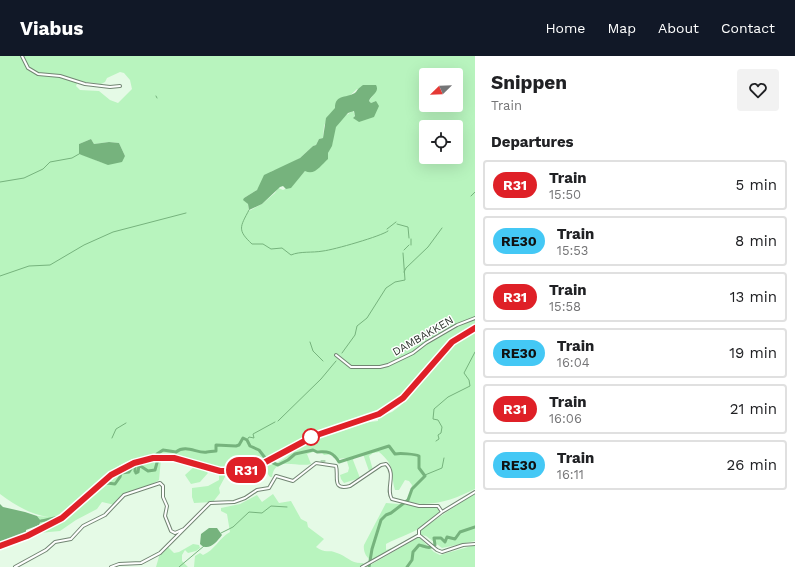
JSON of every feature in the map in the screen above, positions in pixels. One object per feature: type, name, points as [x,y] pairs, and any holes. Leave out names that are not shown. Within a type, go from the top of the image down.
[{"type":"street","points":[[22,56],[28,68],[38,74],[60,76],[85,84],[110,87],[120,86]]},
{"type":"street","name":"DAMBAKKEN","points":[[336,355],[351,367],[384,366],[413,353],[452,328],[475,318]]},
{"type":"street","points":[[111,567],[119,564],[138,563],[149,560],[160,553],[210,503],[231,502],[243,498],[257,490],[269,488],[276,476],[293,481],[316,463],[335,465],[337,470],[337,483],[344,487],[350,486],[386,464],[389,466],[392,480],[390,496],[394,500],[419,506],[438,506],[442,512]]},
{"type":"street","points":[[15,567],[46,550],[55,542],[71,539],[83,526],[106,514],[122,496],[157,484],[161,484],[163,486],[163,497],[167,506],[165,516],[171,531],[175,533],[185,529]]},
{"type":"street","points":[[419,535],[419,530],[442,512],[475,492]]},
{"type":"street","points":[[419,535],[442,552],[463,545],[475,544]]},
{"type":"street","points":[[362,567],[419,535]]},
{"type":"shaded area","points":[[0,56],[475,56],[475,326],[462,332],[450,341],[403,395],[392,404],[374,414],[308,436],[259,462],[236,468],[226,468],[171,455],[151,456],[132,460],[119,466],[106,476],[74,503],[64,514],[54,520],[39,525],[41,521],[37,516],[49,517],[23,509],[0,494]],"holes":[[[120,72],[124,73],[130,80],[132,89],[118,103],[110,100],[99,91],[80,90],[76,86],[78,81],[101,84],[105,82],[107,78]],[[357,89],[374,94],[369,101],[371,103],[376,101],[353,118],[355,115],[353,111],[340,119],[334,130],[332,144],[328,153],[305,171],[292,186],[283,190],[278,188],[275,193],[262,204],[249,211],[248,204],[244,198],[257,190],[272,171],[280,169],[300,158],[316,145],[319,139],[323,138],[324,126],[329,115]],[[91,139],[94,144],[109,142],[119,143],[125,156],[112,163],[102,162],[79,154],[79,144]]]},
{"type":"shaded area","points":[[363,85],[376,85],[377,87],[376,92],[369,101],[371,103],[376,101],[379,106],[374,117],[359,122],[353,118],[355,116],[354,111],[348,113],[336,127],[332,146],[328,153],[328,159],[320,167],[312,172],[305,171],[291,188],[286,189],[283,186],[280,187],[262,204],[249,210],[248,204],[243,200],[257,190],[264,175],[300,158],[316,145],[319,139],[323,138],[326,118],[335,108],[337,100],[353,94]]},
{"type":"shaded area","points":[[91,139],[94,144],[109,142],[119,143],[125,156],[122,162],[108,165],[79,154],[79,144]]},
{"type":"shaded area","points":[[475,332],[475,489],[443,502],[417,504],[408,502],[412,485],[409,481],[405,480],[399,490],[395,490],[390,465],[379,452],[373,453],[369,456],[373,470],[369,471],[363,454],[354,458],[353,460],[360,478],[344,483],[340,475],[348,472],[349,468],[346,458],[338,459],[334,454],[324,455],[319,450],[307,454],[311,464],[282,464],[277,466],[272,477],[270,477],[265,470],[265,466],[276,463],[313,440],[331,432],[351,426],[378,421],[378,417],[392,412],[400,406],[443,354],[453,345]]},
{"type":"shaded area","points":[[157,458],[161,459],[159,480],[129,493],[115,505],[102,502],[97,509],[76,520],[60,531],[38,533],[66,520],[113,477],[121,473],[121,470]]},
{"type":"shaded area","points":[[196,465],[208,473],[200,482],[191,484],[185,475]]},
{"type":"shaded area","points":[[219,475],[226,475],[219,488],[220,493],[213,502],[194,503],[192,488],[208,486],[219,480]]},
{"type":"shaded area","points":[[475,493],[475,541],[442,548],[426,536],[421,535],[420,530]]},
{"type":"shaded area","points":[[273,494],[279,503],[291,501],[301,519],[307,522],[308,527],[324,539],[316,547],[340,554],[352,561],[363,563],[366,567],[194,567],[195,556],[200,553],[203,555],[207,553],[230,532],[227,514],[221,511],[221,508],[240,504],[257,495],[262,502]]},
{"type":"shaded area","points":[[386,503],[435,507],[439,509],[434,520],[418,530],[386,544],[386,550],[395,547],[372,561],[365,554],[364,545]]},
{"type":"shaded area","points":[[0,504],[3,507],[37,516],[41,521],[39,525],[26,530],[26,533],[0,543]]},
{"type":"shaded area","points":[[209,528],[217,528],[222,535],[212,546],[206,547],[200,544],[201,534]]},
{"type":"shaded area","points":[[419,537],[434,552],[440,555],[475,545],[475,567],[367,567]]},
{"type":"shaded area","points":[[193,544],[199,545],[200,548],[196,551],[188,553],[185,550],[182,555],[182,561],[188,567],[156,567],[160,553],[166,545],[174,553],[179,552]]},
{"type":"waterway","points":[[0,182],[24,178],[43,169],[50,162],[72,158],[79,154]]},
{"type":"waterway","points":[[471,196],[475,192]]},
{"type":"waterway","points":[[249,210],[242,225],[242,232],[247,239],[252,244],[263,244],[271,249],[282,248],[291,255],[298,253],[319,252],[337,248],[388,231]]},
{"type":"waterway","points":[[0,276],[29,266],[50,265],[84,245],[113,232],[186,213]]},
{"type":"waterway","points":[[387,229],[396,222]]},
{"type":"waterway","points":[[397,224],[408,227],[409,238]]},
{"type":"waterway","points":[[404,272],[406,268],[428,247],[442,228]]},
{"type":"waterway","points":[[411,239],[411,245]]},
{"type":"waterway","points":[[404,250],[409,245]]},
{"type":"waterway","points":[[342,353],[355,335],[357,326],[367,318],[386,288],[395,282],[405,280],[403,253]]},
{"type":"waterway","points":[[310,342],[313,351],[323,361]]},
{"type":"waterway","points":[[436,441],[439,439],[438,435],[441,433],[442,427],[438,420],[433,419],[434,409],[448,397],[470,386],[469,380],[464,373],[475,352]]},
{"type":"waterway","points":[[278,421],[321,379],[336,361]]},
{"type":"waterway","points":[[247,440],[249,437],[254,438],[253,434],[275,422]]},
{"type":"waterway","points":[[112,438],[116,429],[126,423]]},
{"type":"waterway","points":[[158,457],[157,454],[163,450],[176,452],[184,449],[203,452],[216,451],[216,445],[236,446],[239,445],[243,438],[247,440],[250,446],[259,450],[266,459]]},
{"type":"waterway","points":[[271,462],[278,465],[288,460],[295,454],[313,450],[317,452],[330,453],[335,456],[339,462],[389,446],[395,454],[419,456],[419,468],[425,476],[412,489],[408,500],[381,520],[372,549],[369,567]]},
{"type":"waterway","points":[[425,475],[442,468],[444,458]]},
{"type":"waterway","points":[[135,471],[136,473],[138,472],[139,465],[148,471],[155,470],[158,459]]},
{"type":"waterway","points":[[101,486],[107,483],[115,484],[121,473],[129,472],[133,466],[135,467],[135,471]]},
{"type":"waterway","points":[[41,521],[66,514],[98,485]]},
{"type":"waterway","points":[[221,533],[233,527],[249,512],[262,513],[271,506],[287,507]]},
{"type":"waterway","points":[[407,567],[412,560],[413,552],[419,545],[431,547],[435,545],[434,538],[441,538],[445,542],[447,537],[455,539],[460,532],[475,527]]},
{"type":"waterway","points":[[179,567],[204,546]]},
{"type":"railway","points":[[0,546],[28,536],[57,522],[73,510],[109,477],[117,471],[134,463],[156,458],[172,458],[194,462],[219,471],[235,472],[250,469],[259,465],[296,444],[320,433],[379,414],[398,402],[409,392],[449,344],[461,335],[475,328]]},
{"type":"train","name":"R31","points":[[0,546],[9,544],[27,536],[62,518],[111,475],[128,465],[153,458],[174,458],[225,472],[244,471],[258,466],[290,447],[314,436],[379,414],[403,398],[444,349],[458,336],[475,328]]}]
